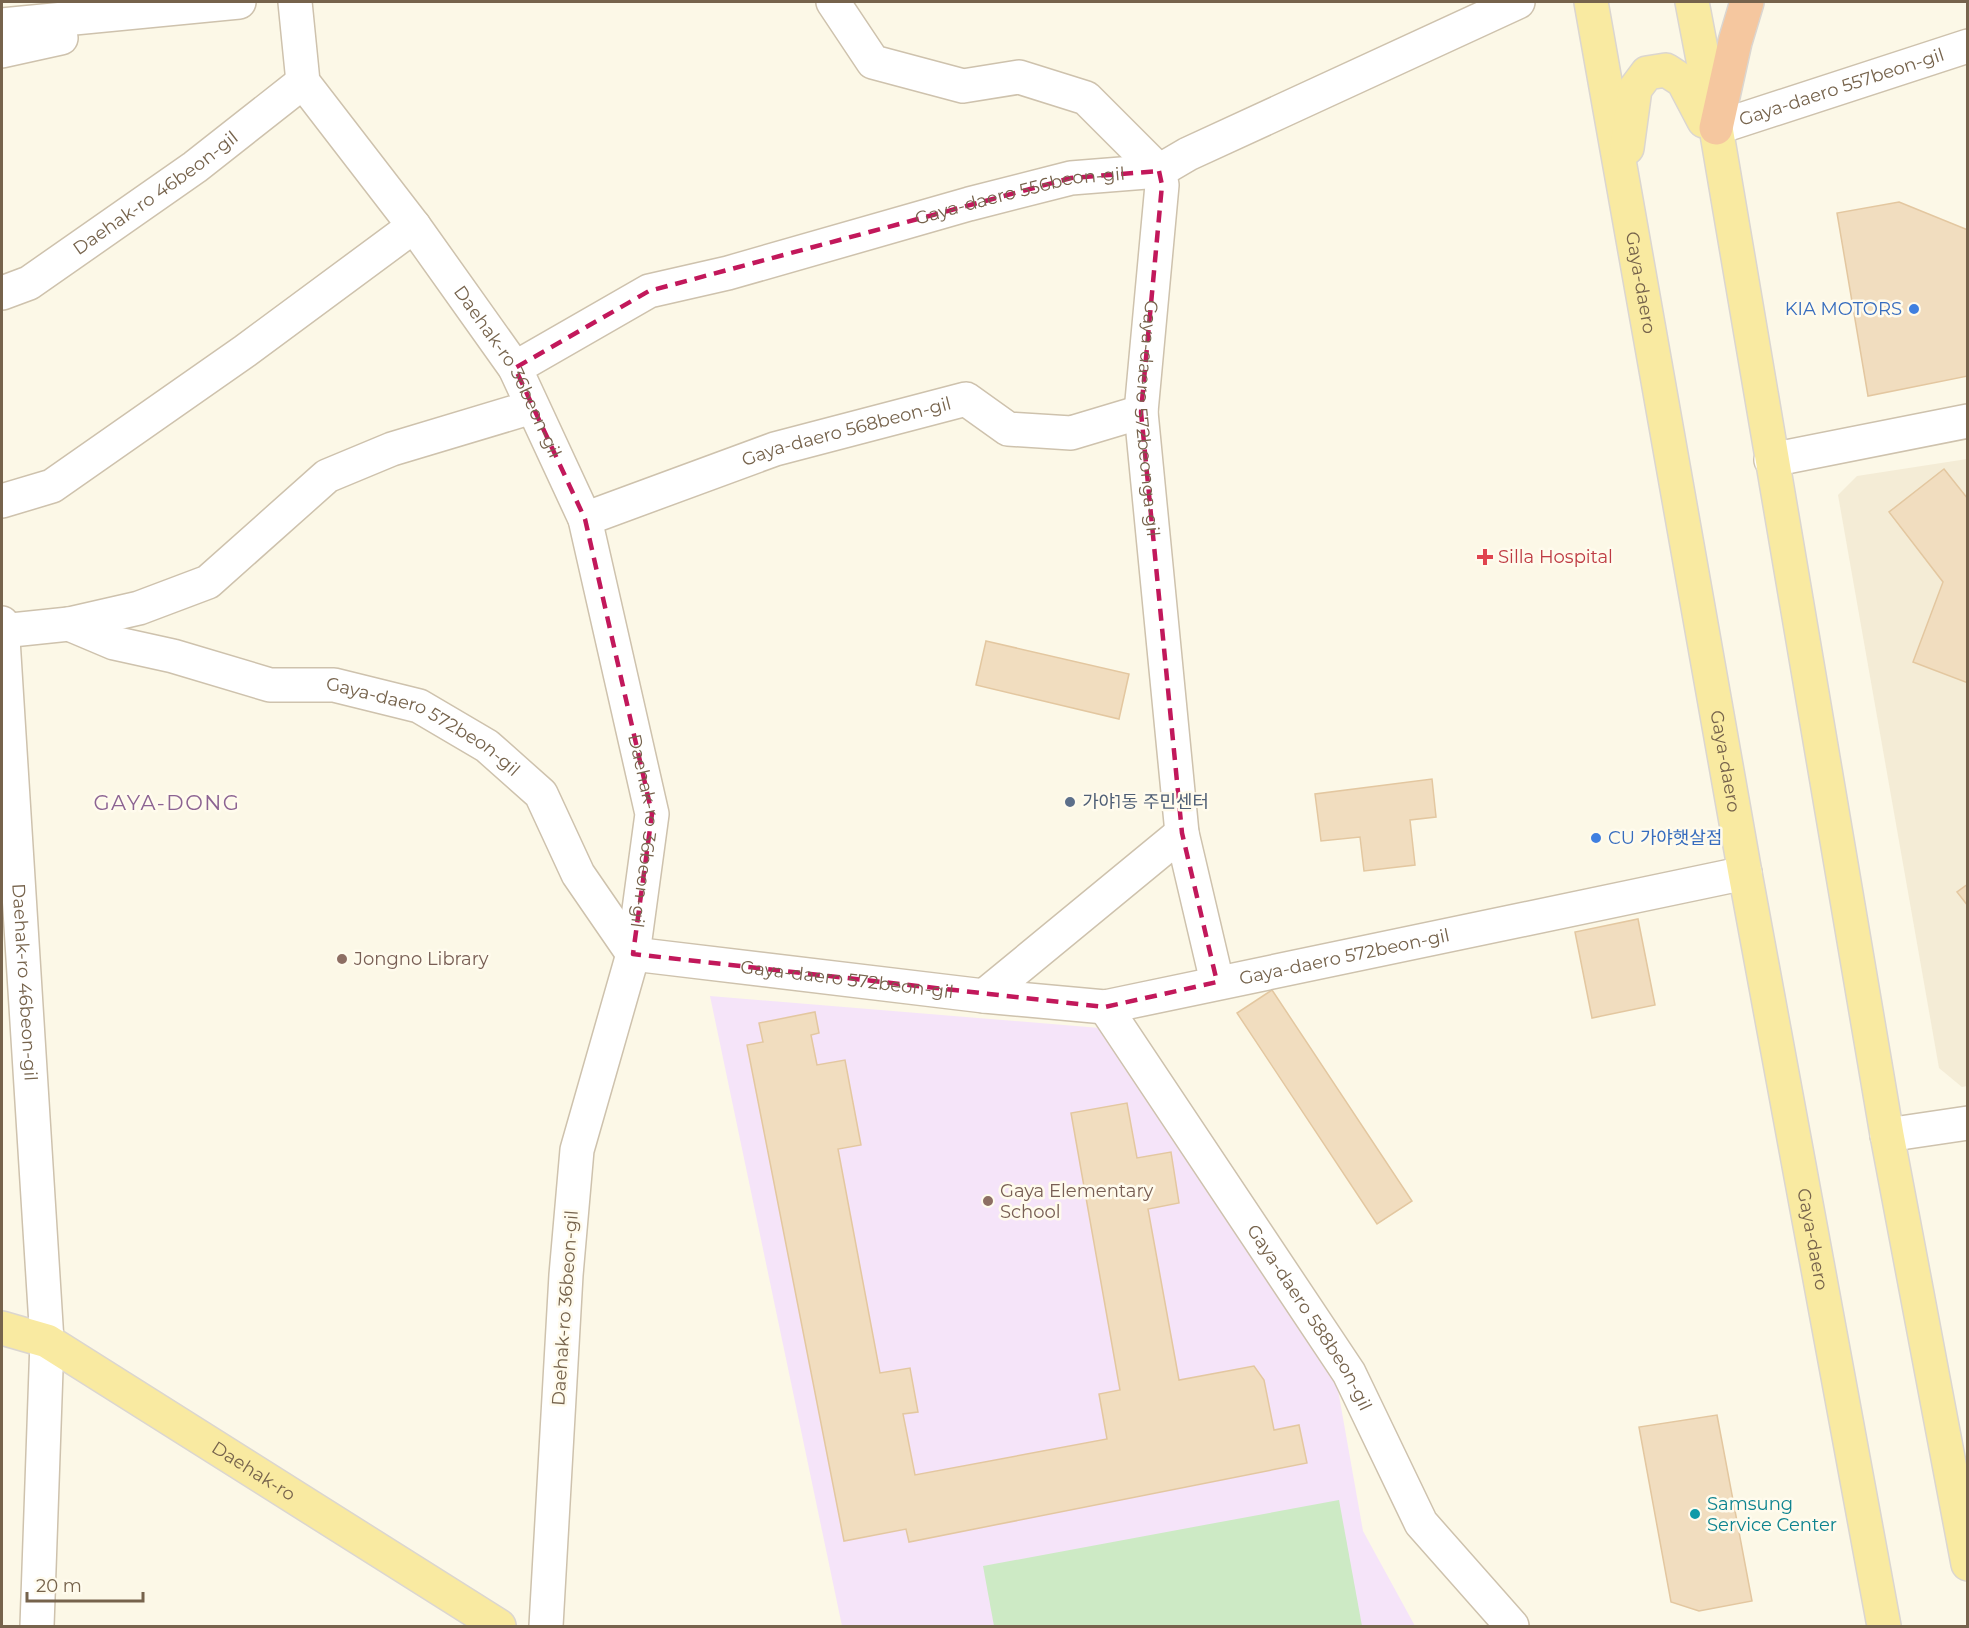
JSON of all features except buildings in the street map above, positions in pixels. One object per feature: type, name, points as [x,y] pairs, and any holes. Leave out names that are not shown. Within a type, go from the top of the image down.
[{"type":"highway","points":[[1717,140],[1735,42],[1748,2]]},
{"type":"main road","name":"Gaya-daero","points":[[1592,2],[1745,873],[1884,1626]]},
{"type":"main road","points":[[1692,2],[1887,1135],[1968,1564]]},
{"type":"main road","points":[[1623,177],[1635,89],[1647,73],[1666,70],[1683,81],[1717,140]]},
{"type":"main road","name":"Daehak-ro","points":[[2,1328],[47,1341],[499,1626]]},
{"type":"street","points":[[295,2],[303,82]]},
{"type":"street","points":[[833,2],[873,62],[963,86],[1019,77],[1086,98],[1159,171]]},
{"type":"street","name":"Gaya-daero 556beon-gil","points":[[514,368],[649,291],[728,273],[969,204],[1071,178],[1159,171],[1188,154],[1518,2]]},
{"type":"street","points":[[2,25],[225,4]]},
{"type":"street","points":[[2,51],[225,4]]},
{"type":"street","name":"Gaya-daero 557beon-gil","points":[[1717,140],[1968,46]]},
{"type":"street","name":"Daehak-ro 36beon-gil","points":[[303,82],[414,226],[514,368],[585,519],[652,814],[633,954],[577,1150],[566,1275],[546,1626]]},
{"type":"street","name":"Daehak-ro 46beon-gil","points":[[2,293],[29,283],[195,167],[303,82]]},
{"type":"street","name":"Gaya-daero 572beonga-gil","points":[[1159,171],[1162,185],[1141,412],[1182,833],[1217,982]]},
{"type":"street","points":[[2,501],[52,486],[245,351],[414,226]]},
{"type":"street","name":"Gaya-daero 568beon-gil","points":[[585,519],[774,449],[966,399],[1008,429],[1071,433],[1141,412]]},
{"type":"street","name":"Gaya-daero 572beon-gil","points":[[2,631],[69,624],[139,608],[208,582],[327,476],[392,448],[532,407]]},
{"type":"street","points":[[1771,460],[1968,421]]},
{"type":"street","name":"Daehak-ro 46beon-gil","points":[[2,623],[47,1341],[37,1626]]},
{"type":"street","name":"Gaya-daero 572beon-gil","points":[[69,624],[114,643],[173,656],[270,685],[334,685],[419,706],[487,746],[541,794],[578,874],[633,954],[984,996],[1105,1007],[1745,873]]},
{"type":"street","points":[[984,996],[1182,833]]},
{"type":"street","name":"Gaya-daero 588beon-gil","points":[[1105,1007],[1350,1373],[1421,1523],[1512,1626]]},
{"type":"street","points":[[1887,1135],[1968,1123]]},
{"type":"highlighted area","points":[[1159,171],[1162,185],[1141,412],[1182,833],[1217,982],[1105,1007],[633,954],[652,814],[585,519],[515,368],[649,291],[1071,178]]},
{"type":"shaded area","points":[[1967,459],[1967,1086],[1962,1087],[1939,1068],[1838,495],[1857,476]]},
{"type":"shaded area","name":"Gaya Elementary School","points":[[710,996],[1112,1029],[1335,1373],[1363,1531],[1415,1626],[842,1626]]},
{"type":"green space","points":[[1339,1500],[1362,1626],[994,1626],[983,1566]]},
{"type":"place","name":"KIA MOTORS","points":[[1914,309]]},
{"type":"place","name":"Silla Hospital","points":[[1485,557]]},
{"type":"place","name":"가야1동 주민센터","points":[[1070,802]]},
{"type":"place","name":"CU 가야햇살점","points":[[1596,838]]},
{"type":"place","name":"Jongno Library","points":[[342,959]]},
{"type":"place","name":"Gaya Elementary School","points":[[988,1201]]},
{"type":"place","name":"Samsung Service Center","points":[[1695,1514]]},
{"type":"district","name":"GAYA-DONG","points":[[167,803]]}]
